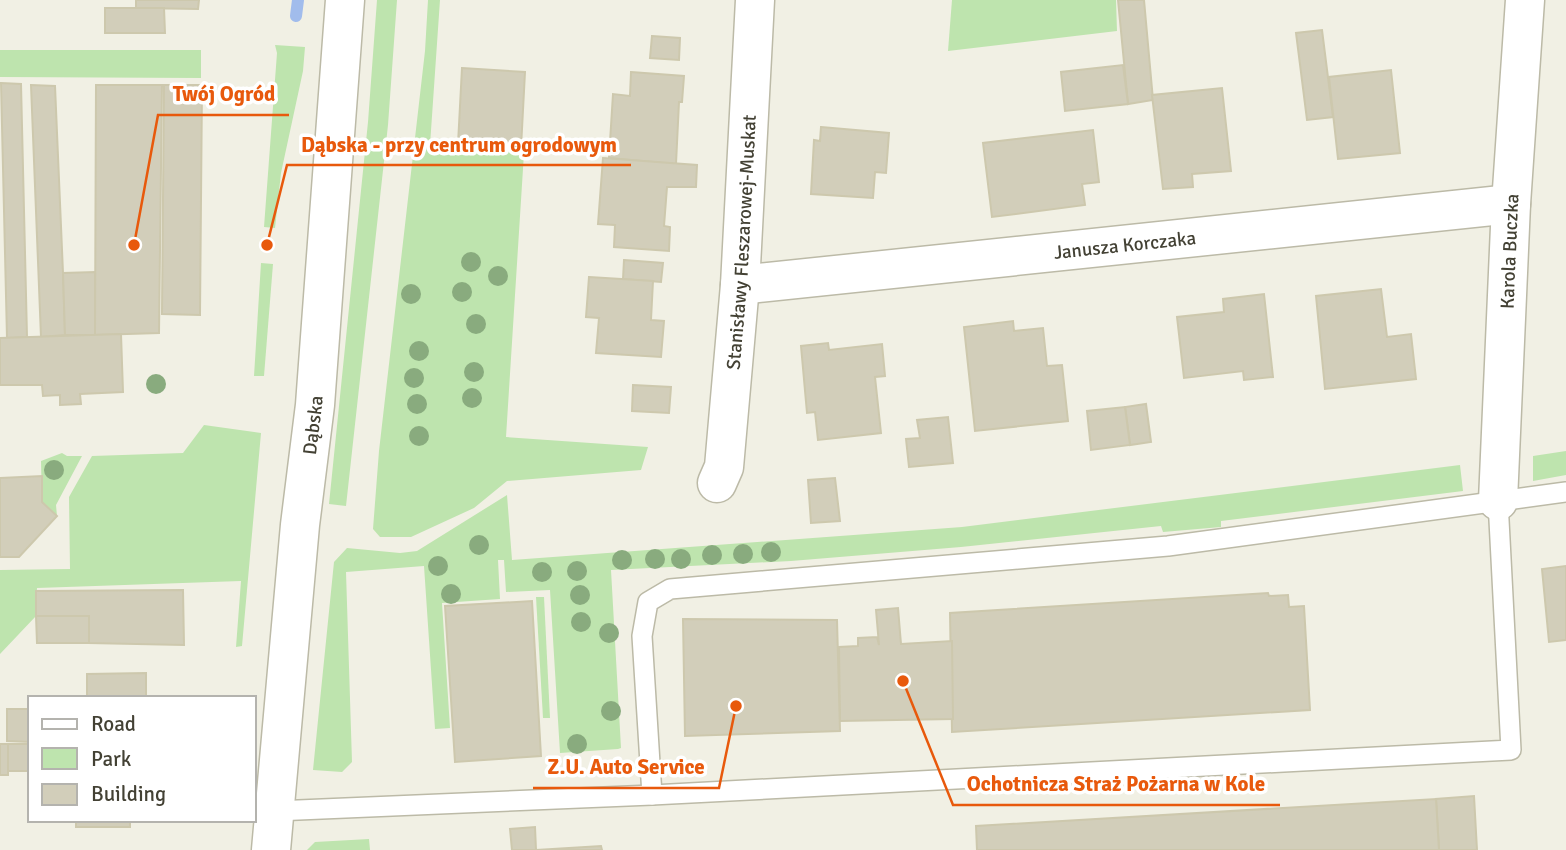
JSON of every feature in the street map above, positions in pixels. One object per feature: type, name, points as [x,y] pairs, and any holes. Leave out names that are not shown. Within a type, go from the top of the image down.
[{"type":"street","name":"Dąbska","points":[[271,850],[300,525],[315,405],[345,0]]},
{"type":"street","name":"Stanisławy Fleszarowej-Muskat","points":[[717,483],[724,467],[740,285],[755,0]]},
{"type":"street","name":"Karola Buczka","points":[[1498,501],[1511,204],[1525,0]]},
{"type":"street","name":"Janusza Korczaka","points":[[740,285],[1511,204]]},
{"type":"lane","points":[[652,794],[642,636],[648,602],[670,589],[1168,546],[1566,492]]},
{"type":"lane","points":[[275,811],[1511,750],[1498,501]]},
{"type":"green space","points":[[377,0],[397,0],[388,125],[346,506],[329,504],[368,122]]},
{"type":"green space","points":[[428,0],[440,0],[430,145],[524,153],[506,437],[648,447],[641,470],[507,481],[474,508],[411,537],[380,537],[373,529],[379,451],[425,51]]},
{"type":"green space","points":[[952,0],[1116,0],[1117,31],[948,51]]},
{"type":"green space","points":[[275,45],[305,47],[303,71],[281,173],[275,228],[264,227],[277,53]]},
{"type":"green space","points":[[0,50],[201,50],[201,78],[0,77]]},
{"type":"green space","points":[[261,263],[273,264],[264,376],[254,376]]},
{"type":"green space","points":[[204,425],[261,433],[242,646],[236,647],[241,581],[37,588],[36,616],[0,654],[0,570],[70,569],[69,497],[92,456],[183,453]]},
{"type":"green space","points":[[1566,451],[1566,475],[1533,481],[1533,456]]},
{"type":"green space","points":[[62,453],[67,456],[82,456],[56,505],[57,516],[42,502],[41,461]]},
{"type":"green space","points":[[1460,465],[1463,491],[1221,521],[1221,527],[1163,532],[1161,526],[791,561],[611,570],[621,748],[618,749],[560,753],[550,590],[506,592],[504,560],[498,560],[500,599],[442,603],[450,728],[435,729],[424,566],[346,572],[352,762],[342,772],[313,770],[334,562],[347,548],[400,553],[417,551],[507,495],[512,560],[962,527]]},
{"type":"green space","points":[[536,597],[544,597],[550,718],[543,718]]},
{"type":"green space","points":[[369,839],[370,850],[307,850],[315,842]]},
{"type":"building","points":[[136,0],[199,0],[198,9],[136,8]]},
{"type":"building","points":[[1118,0],[1144,0],[1153,100],[1128,104]]},
{"type":"building","points":[[105,8],[164,8],[165,33],[105,33]]},
{"type":"building","points":[[1322,30],[1333,117],[1307,120],[1296,33]]},
{"type":"building","points":[[652,36],[680,38],[679,60],[650,58]]},
{"type":"building","points":[[1123,65],[1128,104],[1065,111],[1061,72]]},
{"type":"building","points":[[462,68],[525,72],[521,148],[458,144]]},
{"type":"building","points":[[1391,70],[1400,153],[1338,159],[1329,77]]},
{"type":"building","points":[[631,72],[684,76],[682,102],[679,102],[676,164],[609,158],[613,94],[630,96]]},
{"type":"building","points":[[1,83],[21,84],[27,337],[7,338]]},
{"type":"building","points":[[31,85],[55,86],[65,335],[41,337]]},
{"type":"building","points":[[96,85],[162,85],[159,333],[95,335]]},
{"type":"building","points":[[164,85],[202,85],[200,315],[162,314]]},
{"type":"building","points":[[1222,88],[1231,171],[1192,174],[1193,187],[1163,189],[1152,95]]},
{"type":"building","points":[[821,127],[889,133],[886,173],[875,172],[873,198],[811,194],[814,140],[820,141]]},
{"type":"building","points":[[1093,130],[1099,182],[1082,184],[1085,205],[992,217],[983,143]]},
{"type":"building","points":[[603,158],[697,165],[696,187],[667,187],[664,226],[670,227],[669,251],[614,247],[615,225],[598,224]]},
{"type":"building","points":[[624,260],[663,263],[661,282],[623,279]]},
{"type":"building","points":[[95,272],[95,335],[65,335],[63,273]]},
{"type":"building","points":[[589,277],[653,281],[651,320],[664,321],[661,357],[596,353],[599,318],[586,317]]},
{"type":"building","points":[[1381,289],[1387,337],[1411,334],[1416,379],[1325,389],[1316,296]]},
{"type":"building","points":[[1264,294],[1273,377],[1244,380],[1243,371],[1184,378],[1177,317],[1224,312],[1223,299]]},
{"type":"building","points":[[1013,321],[1014,331],[1043,328],[1047,366],[1062,365],[1068,421],[975,431],[964,327]]},
{"type":"building","points":[[121,334],[123,392],[80,394],[81,404],[60,405],[60,395],[43,396],[42,385],[0,385],[0,338]]},
{"type":"building","points":[[828,343],[829,350],[882,344],[885,376],[875,377],[881,433],[818,440],[815,412],[807,413],[801,346]]},
{"type":"building","points":[[633,385],[671,387],[669,413],[632,411]]},
{"type":"building","points":[[1146,404],[1151,442],[1130,445],[1125,407]]},
{"type":"building","points":[[1125,407],[1130,445],[1091,450],[1087,411]]},
{"type":"building","points":[[948,417],[953,463],[909,467],[906,439],[920,438],[917,420]]},
{"type":"building","points":[[42,476],[42,502],[57,516],[19,557],[0,557],[0,478]]},
{"type":"building","points":[[835,478],[840,521],[811,523],[808,480]]},
{"type":"building","points":[[1566,566],[1566,640],[1549,642],[1542,569]]},
{"type":"building","points":[[183,590],[184,645],[89,643],[89,616],[36,616],[36,591]]},
{"type":"building","points":[[1268,593],[1269,596],[1288,595],[1289,607],[1304,606],[1310,710],[952,732],[950,613]]},
{"type":"building","points":[[532,601],[541,756],[455,762],[445,606]]},
{"type":"building","points":[[898,608],[901,644],[952,641],[953,719],[840,721],[839,647],[858,646],[858,638],[877,637],[879,645],[876,610]]},
{"type":"building","points":[[36,616],[89,616],[89,643],[37,643]]},
{"type":"building","points":[[683,619],[837,620],[840,731],[685,736]]},
{"type":"building","points":[[146,673],[146,696],[87,696],[87,674]]},
{"type":"building","points":[[7,709],[28,709],[28,742],[7,741]]},
{"type":"building","points":[[0,744],[8,744],[8,775],[0,775]]},
{"type":"building","points":[[8,744],[28,744],[28,771],[8,771]]},
{"type":"building","points":[[1474,796],[1477,850],[1439,850],[1436,799]]},
{"type":"building","points":[[1436,799],[1439,850],[977,850],[976,826]]},
{"type":"building","points":[[76,822],[130,822],[130,827],[76,827]]},
{"type":"building","points":[[535,827],[536,850],[512,850],[510,829]]},
{"type":"building","points":[[601,846],[602,850],[536,850]]},
{"type":"waterway","points":[[296,16],[298,0]]},
{"type":"place","name":"Twój Ogród","points":[[134,245]]},
{"type":"place","name":"Dąbska - przy centrum ogrodowym","points":[[267,245]]},
{"type":"place","name":"Ochotnicza Straż Pożarna w Kole","points":[[903,681]]},
{"type":"place","name":"Z.U. Auto Service","points":[[736,706]]}]
